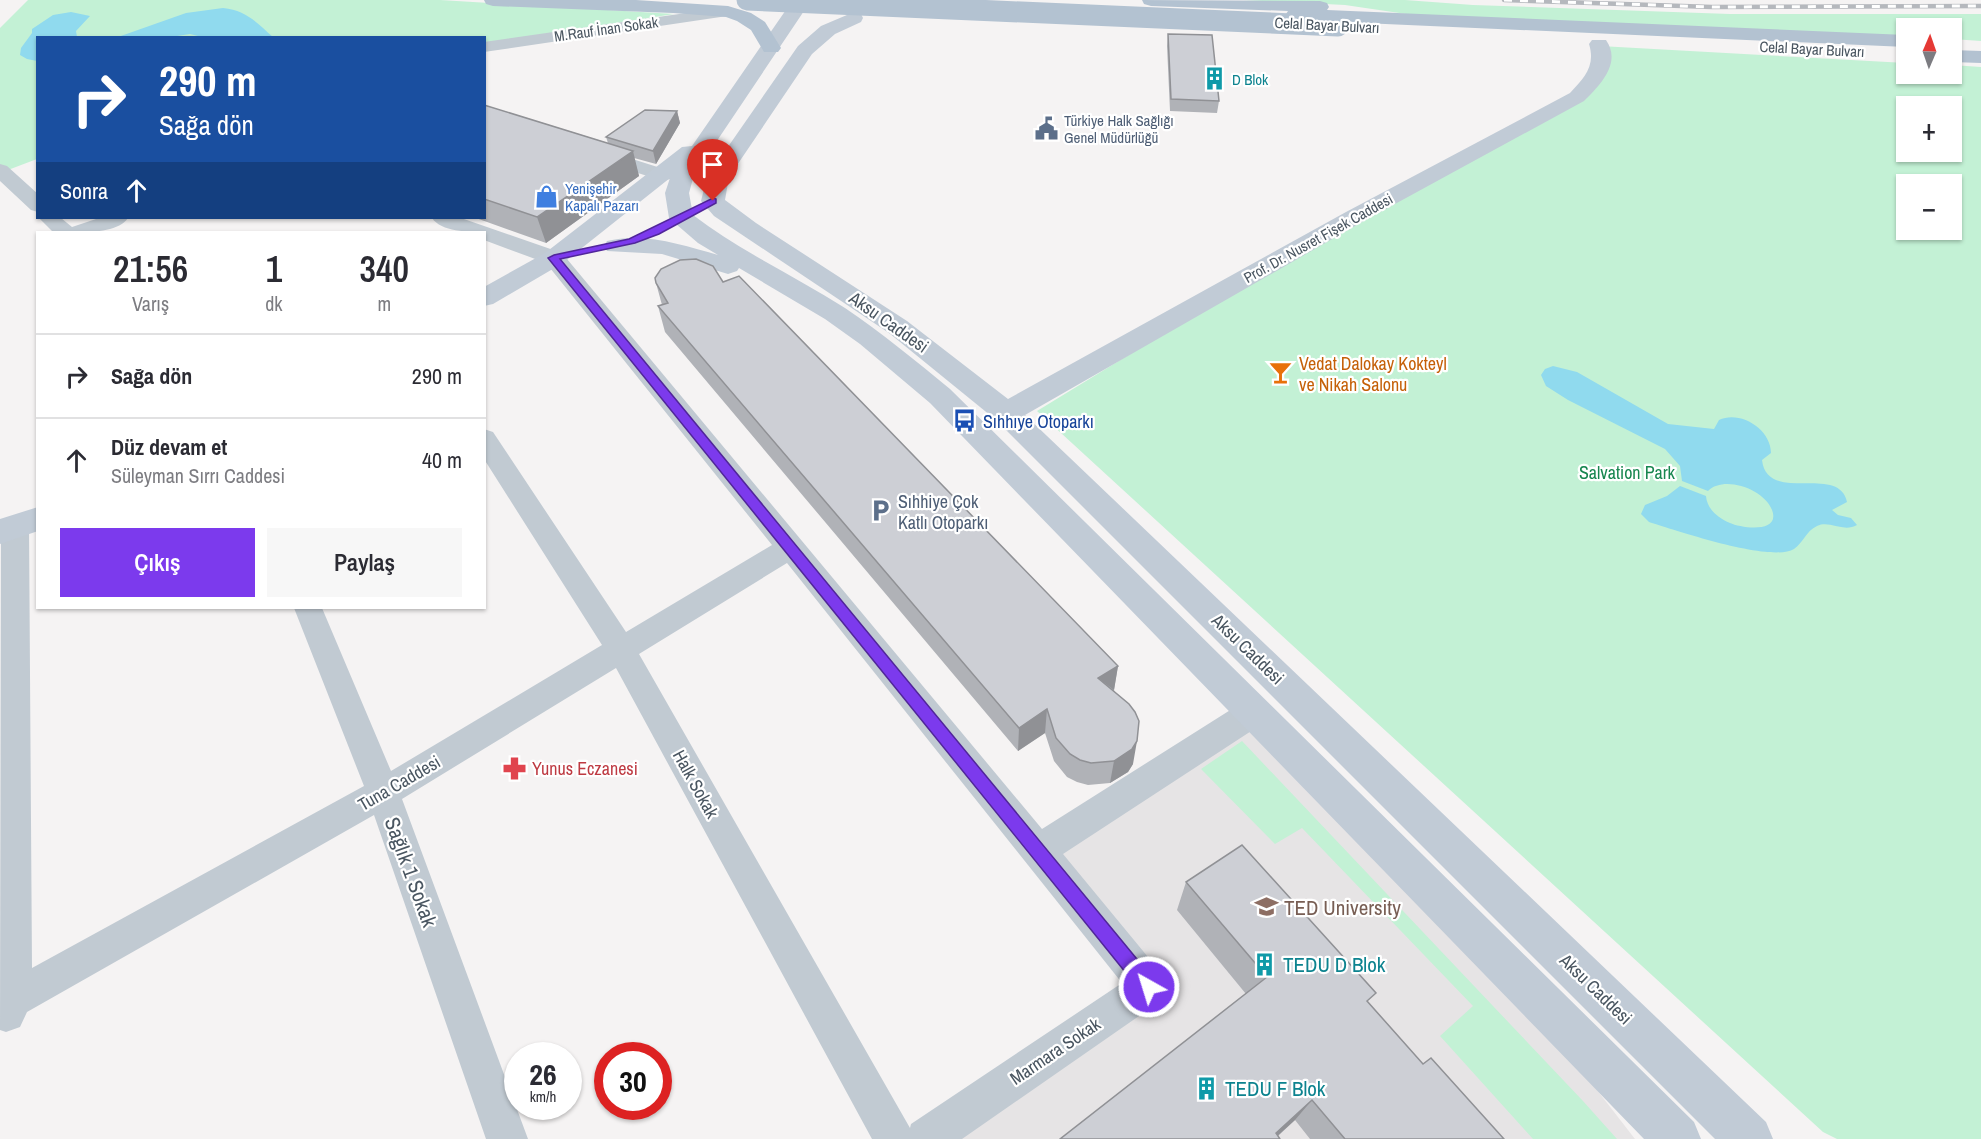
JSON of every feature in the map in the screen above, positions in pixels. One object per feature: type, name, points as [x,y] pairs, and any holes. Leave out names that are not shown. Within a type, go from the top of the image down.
[{"type":"main road","points":[[493,0],[673,7],[728,12],[744,17],[758,26],[771,48]]},
{"type":"main road","name":"Celal Bayar Bulvarı","points":[[747,0],[1896,41]]},
{"type":"main road","points":[[554,258],[616,246],[645,236],[713,201],[718,177],[805,50],[828,30],[884,7],[889,0]]},
{"type":"main road","name":"Celal Bayar Bulvarı","points":[[982,0],[1337,21]]},
{"type":"main road","points":[[1151,0],[1372,11],[1408,24]]},
{"type":"main road","points":[[681,218],[677,204],[679,184],[688,166],[771,48],[796,4],[820,17],[862,15],[1305,35],[1346,35],[1408,24]]},
{"type":"main road","name":"Celal Bayar Bulvarı","points":[[1408,24],[1896,52]]},
{"type":"main road","points":[[1962,43],[1981,44]]},
{"type":"main road","name":"Prof. Dr. Nusret Fişek Caddesi","points":[[1006,412],[1354,218],[1576,98],[1598,74],[1603,52],[1599,44]]},
{"type":"main road","points":[[1962,56],[1981,57]]},
{"type":"main road","points":[[486,297],[554,258],[663,175],[708,137]]},
{"type":"main road","name":"Aksu Caddesi","points":[[713,201],[722,211],[898,327],[1006,412],[1749,1139]]},
{"type":"main road","name":"Aksu Caddesi","points":[[681,218],[702,235],[802,294],[870,338],[940,396],[1677,1139]]},
{"type":"main road","points":[[616,246],[653,246],[686,252],[802,294]]},
{"type":"street","name":"M.Rauf İnan Sokak","points":[[486,47],[728,12]]},
{"type":"street","points":[[585,150],[663,175]]},
{"type":"street","points":[[0,170],[36,204]]},
{"type":"street","points":[[50,219],[64,231]]},
{"type":"street","points":[[80,231],[114,219]]},
{"type":"street","points":[[445,219],[478,231]]},
{"type":"street","points":[[486,234],[554,258]]},
{"type":"street","name":"Marmara Sokak","points":[[554,258],[1149,987],[926,1139]]},
{"type":"street","name":"Halk Sokak","points":[[486,441],[621,649],[894,1139]]},
{"type":"street","points":[[4,1010],[17,525]]},
{"type":"street","name":"Tuna Caddesi","points":[[4,1010],[383,793],[791,547]]},
{"type":"street","name":"Sağlık 1 Sokak","points":[[308,609],[383,793],[507,1139]]},
{"type":"street","points":[[1038,851],[1254,712]]},
{"type":"shaded area","name":"TED University","points":[[1254,712],[1479,938],[1635,1139],[926,1139],[1149,987],[1038,851]]},
{"type":"green space","points":[[28,0],[440,0],[674,14],[486,43],[486,36],[36,36],[36,159],[0,173],[0,28]]},
{"type":"green space","points":[[1243,0],[1405,0],[1473,5],[1730,14],[1981,14],[1981,41],[1962,40],[1962,18],[1896,18],[1896,37],[1413,15],[1345,5]]},
{"type":"green space","name":"Salvation Park","points":[[1600,46],[1896,62],[1896,84],[1962,84],[1962,66],[1981,67],[1981,1139],[1837,1139],[1823,1132],[1037,411],[1354,217],[1577,97]]},
{"type":"green space","points":[[1242,741],[1617,1139],[1533,1139],[1440,1036],[1473,1006],[1302,828],[1275,844],[1201,769]]},
{"type":"water","points":[[231,9],[245,14],[272,36],[198,36],[190,34],[121,36],[186,13]]},
{"type":"water","points":[[71,12],[90,16],[76,31],[77,36],[36,36],[36,61],[20,55],[21,48],[32,33],[32,29],[53,15]]},
{"type":"water","points":[[1553,366],[1577,372],[1668,424],[1714,429],[1719,420],[1736,418],[1753,424],[1766,436],[1770,444],[1771,453],[1762,460],[1767,473],[1776,480],[1789,483],[1831,485],[1841,491],[1847,502],[1832,510],[1838,515],[1851,518],[1857,525],[1847,528],[1827,524],[1817,526],[1794,549],[1765,552],[1723,544],[1649,522],[1641,514],[1645,505],[1667,496],[1680,486],[1706,496],[1708,505],[1714,512],[1735,525],[1766,526],[1773,518],[1768,502],[1743,487],[1724,484],[1708,491],[1682,481],[1680,466],[1665,449],[1568,400],[1546,386],[1541,375],[1545,369]]},
{"type":"building","points":[[1168,34],[1212,35],[1219,101],[1171,99]]},
{"type":"building","name":"Yenişehir Kapalı Pazarı","points":[[486,106],[633,151],[537,217],[486,200]]},
{"type":"building","points":[[645,110],[677,111],[653,151],[606,137]]},
{"type":"building","name":"Sıhhiye Çok Katlı Otoparkı","points":[[696,259],[713,266],[723,282],[739,276],[1118,666],[1098,678],[1129,704],[1135,712],[1139,721],[1137,741],[1132,749],[1114,761],[1091,763],[1080,760],[1070,754],[1056,738],[1047,709],[1019,728],[658,306],[668,303],[656,283],[655,278],[661,269],[680,260]]},
{"type":"building","points":[[1242,845],[1376,993],[1367,1001],[1423,1064],[1431,1058],[1504,1139],[1345,1139],[1312,1100],[1276,1133],[1280,1139],[1060,1139],[1267,977],[1186,882]]},
{"type":"railway","points":[[1504,0],[1712,7],[1981,6]]},
{"type":"place","name":"D Blok","points":[[1214,79]]},
{"type":"place","name":"Türkiye Halk Sağlığı Genel Müdürlüğü","points":[[1046,129]]},
{"type":"place","name":"Yenişehir Kapalı Pazarı","points":[[547,197]]},
{"type":"place","name":"Vedat Dalokay Kokteyl ve Nikah Salonu","points":[[1281,373]]},
{"type":"place","name":"Sıhhıye Otoparkı","points":[[965,421]]},
{"type":"place","name":"Sıhhiye Çok Katlı Otoparkı","points":[[880,511]]},
{"type":"place","name":"Yunus Eczanesi","points":[[514,768]]},
{"type":"place","name":"TED University","points":[[1266,907]]},
{"type":"place","name":"TEDU D Blok","points":[[1265,964]]},
{"type":"place","name":"TEDU F Blok","points":[[1207,1088]]},
{"type":"route","points":[[713,201],[632,241],[554,258],[1149,987]]}]
